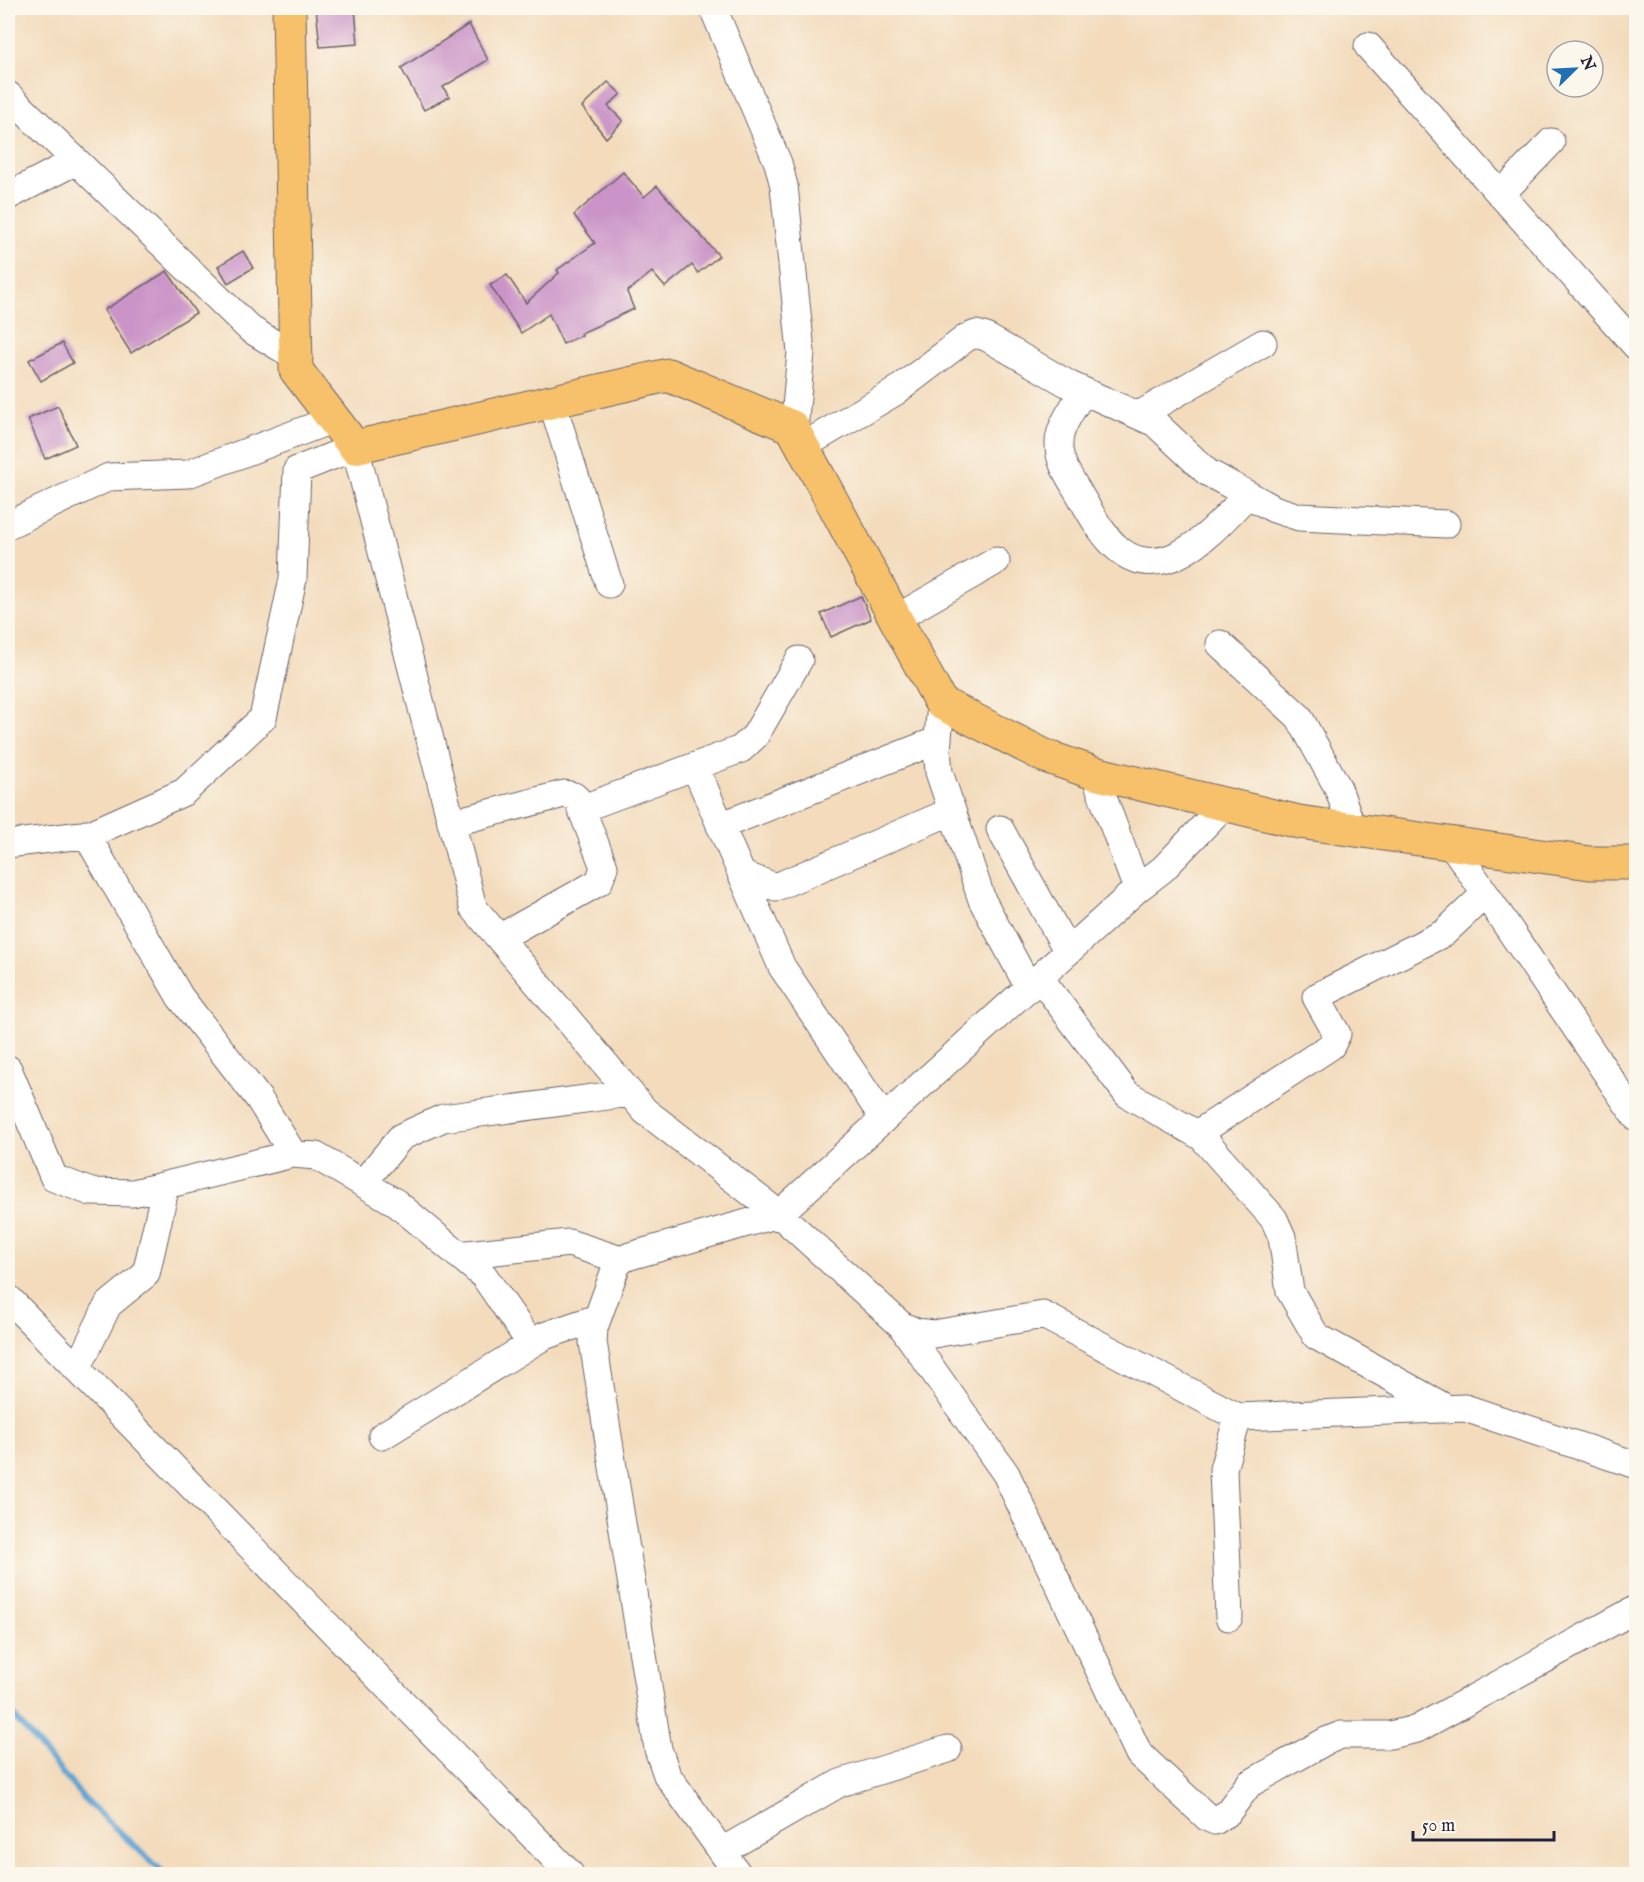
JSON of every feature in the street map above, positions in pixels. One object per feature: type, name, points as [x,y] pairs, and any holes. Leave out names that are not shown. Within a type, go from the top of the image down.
[{"type":"main road","points":[[289,8],[296,370],[355,447],[668,375],[792,427],[941,703],[1045,756],[1094,773],[1299,822],[1590,863],[1636,863]]},
{"type":"street","points":[[713,8],[778,163],[784,186],[801,352],[799,438],[895,392],[966,338],[976,334],[1083,391],[1155,423],[1202,469],[1274,509],[1299,518],[1446,524]]},
{"type":"street","points":[[1368,46],[1636,346]]},
{"type":"street","points":[[8,95],[74,162],[250,329],[296,357]]},
{"type":"street","points":[[1501,194],[1551,142]]},
{"type":"street","points":[[8,196],[74,162]]},
{"type":"street","points":[[1139,415],[1263,343]]},
{"type":"street","points":[[1083,391],[1062,429],[1059,444],[1062,464],[1104,538],[1128,556],[1153,561],[1172,557],[1192,546],[1247,495]]},
{"type":"street","points":[[552,402],[609,584]]},
{"type":"street","points":[[8,525],[109,477],[189,474],[334,419]]},
{"type":"street","points":[[8,844],[86,834],[184,792],[263,718],[293,579],[297,470],[355,447],[473,907],[645,1111],[779,1214],[901,1325],[1006,1474],[1139,1754],[1200,1811],[1215,1821],[1228,1812],[1249,1784],[1341,1735],[1390,1736],[1417,1730],[1636,1609]]},
{"type":"street","points":[[896,619],[996,561]]},
{"type":"street","points":[[1220,644],[1299,717],[1338,788],[1353,830]]},
{"type":"street","points":[[581,809],[741,749],[749,743],[799,660]]},
{"type":"street","points":[[941,703],[938,740],[939,772],[952,812],[982,900],[1035,983],[1127,1094],[1197,1134],[1279,1227],[1290,1291],[1316,1336],[1449,1409]]},
{"type":"street","points":[[720,826],[938,740]]},
{"type":"street","points":[[694,767],[782,968],[884,1119]]},
{"type":"street","points":[[1094,773],[1137,889]]},
{"type":"street","points":[[451,823],[564,794],[574,796],[581,809],[604,867],[599,882],[499,938]]},
{"type":"street","points":[[458,1255],[569,1243],[621,1260],[779,1214],[1137,889],[1163,869],[1226,803]]},
{"type":"street","points":[[741,874],[776,887],[952,812]]},
{"type":"street","points":[[1000,829],[1068,952]]},
{"type":"street","points":[[86,834],[180,997],[259,1099],[293,1154]]},
{"type":"street","points":[[1451,843],[1636,1117]]},
{"type":"street","points":[[1197,1134],[1331,1046],[1337,1034],[1316,997],[1444,933],[1485,894]]},
{"type":"street","points":[[8,1068],[54,1178],[91,1192],[133,1193],[293,1154],[316,1155],[395,1202],[458,1255],[489,1283],[531,1344]]},
{"type":"street","points":[[363,1183],[401,1137],[444,1118],[630,1093]]},
{"type":"street","points":[[77,1369],[108,1305],[146,1274],[166,1185]]},
{"type":"street","points":[[621,1260],[616,1267],[597,1318],[593,1342],[658,1749],[667,1775],[738,1875]]},
{"type":"street","points":[[8,1298],[570,1875]]},
{"type":"street","points":[[901,1325],[916,1332],[934,1334],[1043,1315],[1238,1417],[1465,1408],[1636,1465]]},
{"type":"street","points":[[382,1436],[531,1344],[552,1333],[597,1318]]},
{"type":"street","points":[[1229,1617],[1223,1469],[1238,1417]]},
{"type":"street","points":[[722,1851],[840,1783],[948,1749]]},
{"type":"building","points":[[316,8],[355,8],[358,44],[320,47]]},
{"type":"building","points":[[469,24],[488,60],[443,87],[449,97],[424,110],[401,68]]},
{"type":"building","points":[[608,82],[621,94],[608,106],[623,121],[606,138],[582,107]]},
{"type":"building","points":[[623,172],[644,197],[657,186],[719,256],[698,273],[692,265],[665,287],[652,272],[627,292],[634,309],[581,333],[582,335],[563,344],[549,314],[521,333],[490,285],[507,275],[526,303],[559,273],[557,270],[595,243],[574,215]]},
{"type":"building","points":[[243,251],[253,268],[228,283],[218,266]]},
{"type":"building","points":[[167,271],[196,313],[131,353],[104,310]]},
{"type":"building","points":[[62,343],[73,363],[41,381],[29,360]]},
{"type":"building","points":[[58,406],[76,445],[45,459],[28,419]]},
{"type":"building","points":[[861,596],[871,619],[831,637],[821,614]]},
{"type":"waterway","points":[[8,1709],[85,1800],[165,1874]]}]
